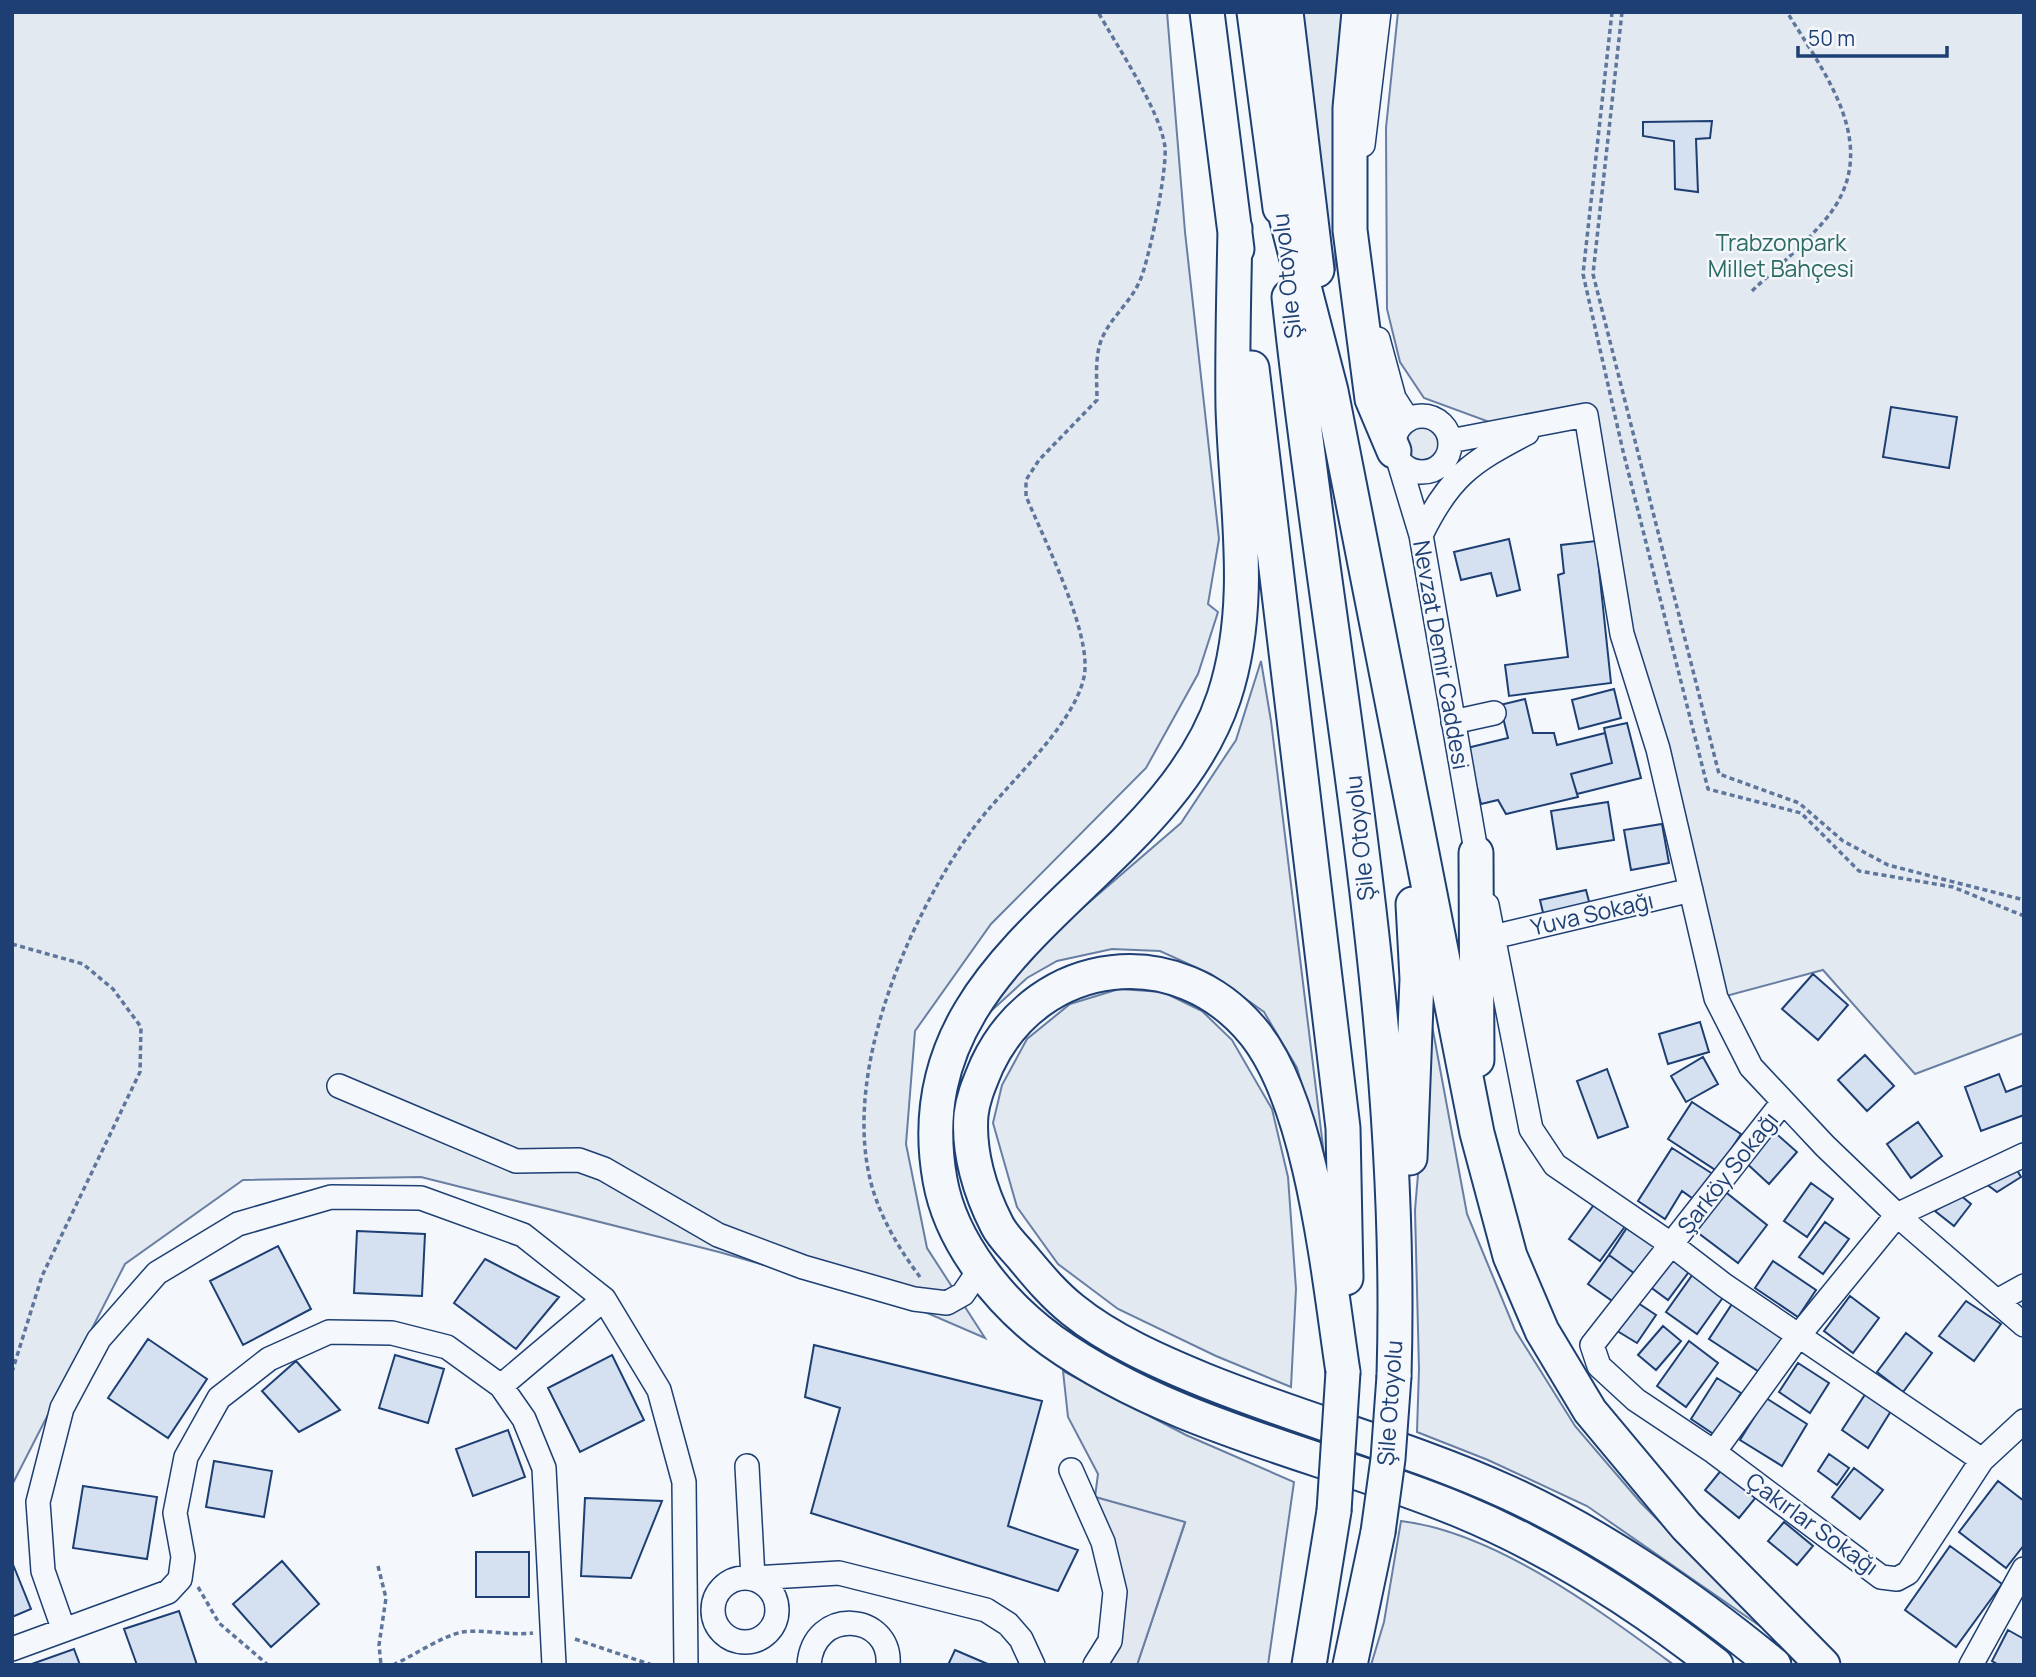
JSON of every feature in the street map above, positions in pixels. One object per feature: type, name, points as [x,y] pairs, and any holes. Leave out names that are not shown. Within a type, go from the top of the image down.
[{"type":"highway","name":"Şile Otoyolu","points":[[1208,12],[1343,1128],[1347,1254],[1343,1372],[1334,1511],[1309,1665]]},
{"type":"highway","name":"Şile Otoyolu","points":[[1254,12],[1278,186],[1305,447],[1358,800],[1391,1139],[1396,1300],[1394,1376],[1378,1532],[1350,1665]]},
{"type":"highway","points":[[1286,12],[1331,391]]},
{"type":"highway","points":[[1359,12],[1350,108],[1350,230],[1372,399],[1396,455]]},
{"type":"highway","points":[[1278,186],[1331,391],[1477,1133],[1510,1256],[1537,1321],[1590,1411],[1650,1485],[1823,1665]]},
{"type":"highway","points":[[1235,228],[1233,410],[1243,538],[1241,593],[1233,658],[1223,699],[1205,739],[1181,776],[1140,825],[1006,960],[971,1008],[947,1058],[936,1100],[934,1146],[942,1192],[955,1223],[981,1269],[1016,1311],[1048,1338],[1111,1379],[1246,1436],[1406,1490],[1507,1531],[1614,1590],[1716,1665]]},
{"type":"highway","points":[[1396,1300],[1410,1155],[1417,979],[1404,765]]},
{"type":"highway","points":[[1476,853],[1477,1133]]},
{"type":"highway","points":[[1343,1372],[1324,1241],[1300,1135],[1287,1093],[1255,1034],[1211,996],[1184,982],[1158,975],[1125,972],[1090,975],[1049,992],[1019,1018],[995,1049],[976,1090],[971,1136],[977,1175],[999,1228],[1049,1289],[1076,1312],[1173,1367],[1245,1396],[1455,1469],[1573,1524],[1640,1564],[1716,1617],[1774,1665]]},
{"type":"street","points":[[1379,12],[1361,163],[1368,267],[1380,355],[1394,398],[1408,420]]},
{"type":"street","points":[[1421,535],[1448,450],[1442,425],[1435,419],[1417,416],[1408,420],[1396,433],[1396,455],[1404,466],[1422,472],[1439,466],[1448,450],[1586,415],[1622,634],[1658,750],[1716,998],[1751,1067],[1783,1102],[1897,1215],[2024,1325]]},
{"type":"street","points":[[1421,535],[1438,500],[1462,472],[1493,451],[1547,423]]},
{"type":"street","name":"Nevzat Demir Caddesi","points":[[1396,455],[1421,535],[1476,853],[1531,1129],[1555,1165],[1672,1245],[1724,1286],[1982,1460]]},
{"type":"street","points":[[1453,722],[1494,713]]},
{"type":"street","name":"Yuva Sokağı","points":[[1493,937],[1691,890]]},
{"type":"street","points":[[338,1086],[516,1161],[579,1160],[604,1169],[718,1235],[803,1267],[914,1299],[947,1303],[963,1294],[981,1269]]},
{"type":"street","name":"Şarköy Sokağı","points":[[1600,1366],[1592,1345],[1783,1102]]},
{"type":"street","points":[[1714,1452],[1799,1335],[1897,1215],[2024,1155]]},
{"type":"street","points":[[63,1628],[43,1571],[38,1502],[61,1408],[99,1339],[157,1273],[238,1224],[331,1197],[421,1198],[523,1236],[604,1299],[659,1390],[684,1482],[686,1665]]},
{"type":"street","points":[[1997,1301],[2024,1286]]},
{"type":"street","points":[[501,1386],[604,1299]]},
{"type":"street","points":[[12,1649],[63,1628],[168,1592],[180,1579],[183,1557],[175,1513],[186,1457],[219,1398],[269,1359],[330,1332],[392,1333],[447,1348],[501,1386],[524,1419],[544,1468],[554,1665]]},
{"type":"street","name":"Çakırlar Sokağı","points":[[1600,1366],[1636,1400],[1714,1452],[1881,1577],[1897,1579],[1908,1573],[1982,1460],[2024,1421]]},
{"type":"street","points":[[747,1466],[753,1578],[839,1573],[986,1610],[1009,1624],[1021,1639],[1033,1665]]},
{"type":"street","points":[[1072,1470],[1103,1542],[1115,1592],[1110,1641],[1095,1665]]},
{"type":"street","points":[[1971,1665],[2024,1569]]},
{"type":"street","points":[[809,1665],[814,1642],[822,1632],[845,1623],[869,1628],[879,1636],[886,1647],[888,1665]]},
{"type":"path","points":[[947,1303],[924,1284],[883,1218],[871,1183],[864,1129],[875,1036],[902,954],[938,884],[973,829],[1064,721],[1084,677],[1083,641],[1026,496],[1026,480],[1039,460],[1097,400],[1098,360],[1102,337],[1130,301],[1142,276],[1159,194],[1165,147],[1155,117],[1098,12]]},
{"type":"path","points":[[1612,12],[1583,274],[1623,451],[1708,789],[1801,813],[1859,871],[1953,887],[2024,916]]},
{"type":"path","points":[[1622,12],[1593,274],[1719,774],[1799,803],[1843,841],[1888,865],[2024,900]]},
{"type":"path","points":[[1752,291],[1826,219],[1841,194],[1851,159],[1852,140],[1836,94],[1787,12]]},
{"type":"path","points":[[12,944],[83,964],[113,989],[141,1027],[140,1072],[42,1276],[12,1372]]},
{"type":"path","points":[[183,1557],[219,1623],[268,1665]]},
{"type":"path","points":[[378,1566],[386,1598],[379,1645],[381,1665]]},
{"type":"path","points":[[393,1665],[424,1651],[447,1636],[465,1632],[520,1635],[552,1631],[652,1665]]},
{"type":"green space","points":[[12,12],[1167,12],[1185,232],[1219,539],[1208,604],[1218,612],[1198,674],[1146,768],[991,924],[915,1031],[906,1144],[927,1248],[985,1338],[918,1309],[719,1252],[421,1177],[243,1180],[125,1264],[12,1485]]},
{"type":"green space","points":[[1296,12],[1342,12],[1335,271]]},
{"type":"green space","name":"Trabzonpark Millet Bahçesi","points":[[1398,12],[2024,12],[2024,1033],[1915,1074],[1823,970],[1726,996],[1636,655],[1594,411],[1492,423],[1424,398],[1400,362],[1387,309],[1386,128]]},
{"type":"green space","points":[[1421,425],[1434,431],[1440,444],[1434,457],[1421,463],[1408,457],[1402,444],[1408,431]]},
{"type":"green space","points":[[1261,661],[1271,721],[1326,1171],[1297,1068],[1264,1012],[1211,974],[1160,951],[1112,949],[1057,961],[1027,978],[990,1012],[1029,954],[1181,823],[1236,740]]},
{"type":"green space","points":[[1119,989],[1163,992],[1202,1011],[1232,1040],[1272,1109],[1288,1177],[1296,1289],[1291,1387],[1216,1356],[1118,1309],[1058,1264],[1017,1207],[993,1123],[1002,1085],[1027,1039],[1070,1004]]},
{"type":"green space","points":[[1431,1020],[1467,1214],[1515,1330],[1575,1426],[1641,1503],[1770,1633],[1587,1506],[1488,1460],[1417,1432],[1419,1369],[1415,1210]]},
{"type":"green space","points":[[1063,1371],[1186,1435],[1294,1482],[1268,1665],[1137,1665],[1185,1523],[1095,1497],[1098,1474],[1068,1417]]},
{"type":"green space","points":[[1401,1521],[1437,1528],[1473,1540],[1509,1557],[1579,1598],[1674,1665],[1371,1665],[1384,1622]]},
{"type":"shaded area","points":[[1095,1497],[1185,1522],[1137,1665],[1092,1665],[1110,1641]]},
{"type":"building","points":[[1712,121],[1710,138],[1696,139],[1698,192],[1675,189],[1674,141],[1643,136],[1643,122]]},
{"type":"building","points":[[1891,407],[1957,417],[1949,468],[1883,457]]},
{"type":"building","points":[[1509,539],[1520,590],[1497,596],[1491,573],[1461,580],[1454,552]]},
{"type":"building","points":[[1596,541],[1611,683],[1509,696],[1505,665],[1568,657],[1558,575],[1564,573],[1561,545]]},
{"type":"building","points":[[1614,689],[1621,718],[1579,729],[1572,700]]},
{"type":"building","points":[[1525,699],[1533,733],[1554,733],[1557,745],[1605,733],[1612,763],[1571,774],[1578,797],[1506,814],[1498,800],[1481,804],[1467,748],[1508,738],[1500,705]]},
{"type":"building","points":[[1627,723],[1641,778],[1577,794],[1571,774],[1612,763],[1604,728]]},
{"type":"building","points":[[1608,802],[1614,840],[1557,849],[1551,811]]},
{"type":"building","points":[[1662,824],[1669,863],[1631,870],[1624,830]]},
{"type":"building","points":[[1586,890],[1591,909],[1545,921],[1540,900]]},
{"type":"building","points":[[1813,974],[1848,1005],[1818,1040],[1782,1009]]},
{"type":"building","points":[[1700,1022],[1709,1052],[1668,1064],[1659,1034]]},
{"type":"building","points":[[1865,1055],[1894,1086],[1867,1111],[1838,1080]]},
{"type":"building","points":[[1703,1057],[1718,1084],[1686,1102],[1671,1076]]},
{"type":"building","points":[[1607,1069],[1628,1127],[1598,1138],[1577,1081]]},
{"type":"building","points":[[1999,1074],[2006,1092],[2024,1085],[2024,1115],[1981,1131],[1965,1087]]},
{"type":"building","points":[[1692,1102],[1741,1134],[1717,1171],[1668,1139]]},
{"type":"building","points":[[1918,1122],[1942,1156],[1911,1178],[1887,1144]]},
{"type":"building","points":[[1772,1130],[1797,1152],[1769,1184],[1744,1161]]},
{"type":"building","points":[[1672,1148],[1716,1176],[1699,1203],[1682,1191],[1665,1219],[1638,1201]]},
{"type":"building","points":[[2014,1165],[2021,1177],[1997,1192],[1985,1183]]},
{"type":"building","points":[[1811,1183],[1833,1199],[1807,1237],[1784,1221]]},
{"type":"building","points":[[1723,1190],[1767,1225],[1738,1263],[1693,1229]]},
{"type":"building","points":[[1960,1195],[1971,1204],[1954,1226],[1935,1211]]},
{"type":"building","points":[[1596,1202],[1626,1225],[1600,1261],[1569,1239]]},
{"type":"building","points":[[1825,1222],[1849,1239],[1823,1274],[1799,1257]]},
{"type":"building","points":[[1630,1223],[1661,1245],[1638,1276],[1609,1255]]},
{"type":"building","points":[[357,1231],[425,1234],[422,1296],[354,1293]]},
{"type":"building","points":[[278,1246],[311,1309],[243,1345],[210,1281]]},
{"type":"building","points":[[1609,1255],[1638,1276],[1618,1305],[1588,1284]]},
{"type":"building","points":[[1673,1255],[1691,1269],[1668,1300],[1649,1286]]},
{"type":"building","points":[[485,1259],[559,1297],[516,1349],[454,1303]]},
{"type":"building","points":[[1773,1261],[1816,1290],[1798,1317],[1755,1288]]},
{"type":"building","points":[[1693,1274],[1724,1296],[1697,1334],[1666,1312]]},
{"type":"building","points":[[1850,1296],[1879,1318],[1853,1353],[1824,1331]]},
{"type":"building","points":[[1635,1301],[1656,1315],[1637,1343],[1614,1329]]},
{"type":"building","points":[[1966,1301],[2001,1324],[1974,1361],[1939,1336]]},
{"type":"building","points":[[1732,1304],[1786,1340],[1764,1375],[1709,1339]]},
{"type":"building","points":[[1663,1326],[1681,1341],[1656,1370],[1638,1355]]},
{"type":"building","points":[[1906,1333],[1932,1353],[1903,1392],[1877,1372]]},
{"type":"building","points":[[148,1339],[207,1379],[168,1438],[108,1398]]},
{"type":"building","points":[[1689,1341],[1718,1363],[1686,1407],[1657,1386]]},
{"type":"building","points":[[814,1345],[1042,1401],[1008,1526],[1078,1550],[1058,1591],[811,1513],[840,1408],[805,1397]]},
{"type":"building","points":[[395,1355],[444,1369],[428,1423],[379,1408]]},
{"type":"building","points":[[612,1355],[644,1420],[580,1452],[548,1388]]},
{"type":"building","points":[[296,1361],[340,1410],[299,1432],[262,1391]]},
{"type":"building","points":[[1798,1363],[1829,1383],[1810,1413],[1779,1392]]},
{"type":"building","points":[[1717,1378],[1741,1393],[1715,1435],[1691,1419]]},
{"type":"building","points":[[1866,1393],[1891,1411],[1868,1448],[1842,1430]]},
{"type":"building","points":[[1766,1398],[1807,1424],[1782,1466],[1740,1440]]},
{"type":"building","points":[[508,1430],[525,1477],[473,1496],[456,1449]]},
{"type":"building","points":[[1829,1454],[1849,1468],[1837,1485],[1818,1471]]},
{"type":"building","points":[[214,1461],[272,1471],[264,1517],[206,1507]]},
{"type":"building","points":[[1723,1468],[1757,1496],[1739,1518],[1705,1490]]},
{"type":"building","points":[[1854,1468],[1883,1490],[1860,1519],[1832,1497]]},
{"type":"building","points":[[1998,1481],[2024,1501],[2024,1545],[2006,1568],[1959,1532]]},
{"type":"building","points":[[83,1486],[157,1497],[147,1559],[73,1548]]},
{"type":"building","points":[[585,1498],[662,1501],[631,1578],[581,1576]]},
{"type":"building","points":[[1784,1522],[1813,1546],[1797,1565],[1768,1541]]},
{"type":"building","points":[[1950,1546],[2002,1584],[1956,1647],[1905,1610]]},
{"type":"building","points":[[476,1552],[529,1552],[529,1597],[476,1597]]},
{"type":"building","points":[[282,1561],[319,1604],[271,1647],[233,1604]]},
{"type":"building","points":[[12,1562],[31,1609],[12,1617]]},
{"type":"building","points":[[179,1611],[197,1665],[137,1665],[124,1629]]},
{"type":"building","points":[[2008,1630],[2024,1639],[2024,1665],[1999,1665],[1992,1661]]},
{"type":"building","points":[[74,1649],[80,1665],[29,1665]]},
{"type":"building","points":[[955,1650],[990,1665],[948,1665]]}]
